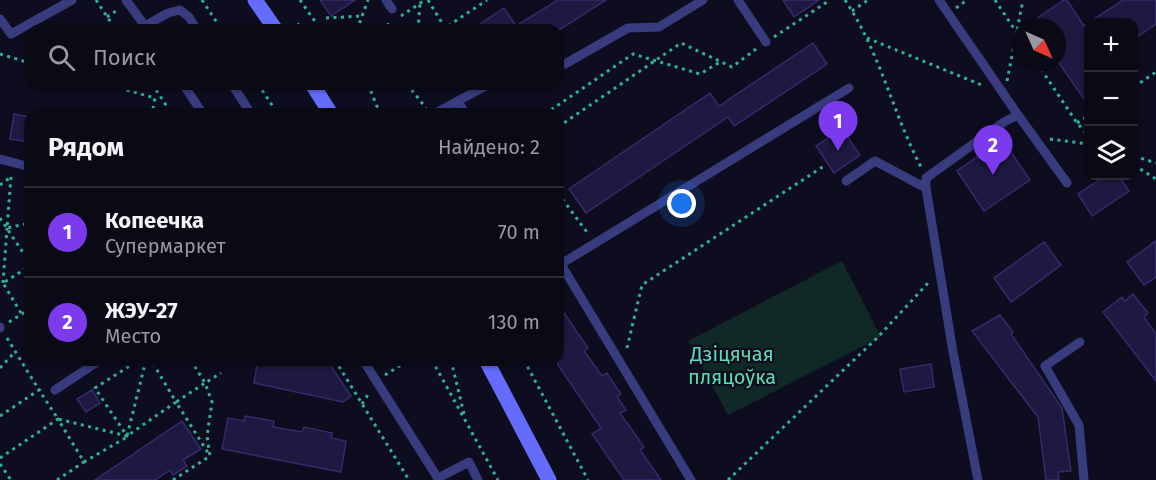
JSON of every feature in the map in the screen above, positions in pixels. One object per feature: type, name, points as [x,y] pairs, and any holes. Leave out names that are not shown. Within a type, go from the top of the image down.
[{"type":"main road","points":[[255,0],[272,24]]},
{"type":"main road","points":[[316,90],[327,108]]},
{"type":"main road","points":[[489,366],[549,480]]},
{"type":"lane","points":[[28,24],[72,0]]},
{"type":"lane","points":[[126,0],[143,24]]},
{"type":"lane","points":[[386,0],[392,9]]},
{"type":"lane","points":[[564,64],[628,28],[658,27],[703,0]]},
{"type":"lane","points":[[738,0],[766,42]]},
{"type":"lane","points":[[939,0],[1067,183]]},
{"type":"lane","points":[[152,24],[168,13],[180,10],[193,24]]},
{"type":"lane","points":[[0,19],[10,34],[24,26]]},
{"type":"lane","points":[[564,259],[595,243],[849,88]]},
{"type":"lane","points":[[187,90],[199,108]]},
{"type":"lane","points":[[236,90],[247,108]]},
{"type":"lane","points":[[446,108],[479,90]]},
{"type":"lane","points":[[458,102],[462,108]]},
{"type":"lane","points":[[978,480],[953,352],[926,178],[1004,122],[1018,115]]},
{"type":"lane","points":[[0,159],[24,165]]},
{"type":"lane","points":[[846,181],[875,161],[926,188]]},
{"type":"lane","points":[[564,268],[691,480]]},
{"type":"lane","points":[[1080,342],[1045,366],[1079,425],[1084,480]]},
{"type":"lane","points":[[55,390],[91,366]]},
{"type":"lane","points":[[367,366],[439,479],[469,462],[477,480]]},
{"type":"path","points":[[96,0],[112,24]]},
{"type":"path","points":[[201,0],[218,24]]},
{"type":"path","points":[[300,0],[317,24]]},
{"type":"path","points":[[359,24],[368,0]]},
{"type":"path","points":[[428,0],[441,24]]},
{"type":"path","points":[[451,24],[487,0]]},
{"type":"path","points":[[564,123],[681,43],[732,67],[830,0]]},
{"type":"path","points":[[845,0],[867,38],[907,141],[926,178]]},
{"type":"path","points":[[851,0],[852,10]]},
{"type":"path","points":[[852,10],[868,0]]},
{"type":"path","points":[[995,0],[1012,26]]},
{"type":"path","points":[[1020,18],[1023,0]]},
{"type":"path","points":[[418,24],[420,3]]},
{"type":"path","points":[[326,18],[362,16]]},
{"type":"path","points":[[867,38],[1005,95],[1012,59]]},
{"type":"path","points":[[0,54],[24,61]]},
{"type":"path","points":[[554,108],[633,54],[700,74],[720,62]]},
{"type":"path","points":[[1043,72],[1084,130]]},
{"type":"path","points":[[1138,84],[1156,72]]},
{"type":"path","points":[[126,90],[155,98],[153,108]]},
{"type":"path","points":[[156,90],[168,108]]},
{"type":"path","points":[[262,90],[274,108]]},
{"type":"path","points":[[370,90],[378,108]]},
{"type":"path","points":[[412,90],[428,108]]},
{"type":"path","points":[[1077,123],[1084,119]]},
{"type":"path","points":[[1033,136],[1084,143]]},
{"type":"path","points":[[1138,157],[1156,163]]},
{"type":"path","points":[[623,366],[642,285],[824,166]]},
{"type":"path","points":[[1138,168],[1156,179]]},
{"type":"path","points":[[0,185],[11,177],[3,283],[22,314],[0,327],[84,462]]},
{"type":"path","points":[[564,200],[595,243]]},
{"type":"path","points":[[0,218],[24,255]]},
{"type":"path","points":[[0,226],[7,228],[24,224]]},
{"type":"path","points":[[3,283],[24,268]]},
{"type":"path","points":[[728,480],[877,338],[940,270]]},
{"type":"path","points":[[0,368],[15,352]]},
{"type":"path","points":[[127,436],[95,388],[130,366]]},
{"type":"path","points":[[127,436],[146,366]]},
{"type":"path","points":[[152,366],[210,456]]},
{"type":"path","points":[[195,366],[205,382],[212,402],[207,436],[210,456]]},
{"type":"path","points":[[57,480],[222,372],[220,366]]},
{"type":"path","points":[[339,366],[409,480]]},
{"type":"path","points":[[435,366],[498,480]]},
{"type":"path","points":[[452,366],[465,417]]},
{"type":"path","points":[[527,366],[588,480]]},
{"type":"path","points":[[0,416],[39,390]]},
{"type":"path","points":[[0,458],[58,419],[127,436]]},
{"type":"path","points":[[173,480],[210,456]]},
{"type":"path","points":[[0,464],[11,480]]},
{"type":"green space","name":"Дзіцячая пляцоўка","points":[[842,261],[881,337],[728,415],[688,341]]},
{"type":"building","points":[[320,0],[355,0],[331,16]]},
{"type":"building","points":[[558,0],[606,0],[564,27],[564,24],[519,24]]},
{"type":"building","points":[[783,0],[819,0],[794,17]]},
{"type":"building","points":[[1067,0],[1084,26],[1084,99],[1065,72],[1066,18],[1037,18]]},
{"type":"building","points":[[1123,0],[1156,0],[1156,24],[1138,36],[1138,18],[1095,18]]},
{"type":"building","points":[[504,8],[515,24],[480,24]]},
{"type":"building","points":[[813,43],[827,64],[734,126],[728,117],[586,213],[569,189],[710,93],[719,106]]},
{"type":"building","points":[[14,114],[24,116],[24,141],[10,139]]},
{"type":"building","points":[[842,129],[860,155],[834,173],[816,146]]},
{"type":"building","points":[[1002,139],[1030,180],[984,211],[957,171]]},
{"type":"building","points":[[1099,180],[1122,180],[1129,191],[1092,216],[1078,194]]},
{"type":"building","points":[[1156,241],[1156,277],[1144,285],[1127,262]]},
{"type":"building","points":[[1044,242],[1061,265],[1011,302],[994,278]]},
{"type":"building","points":[[1133,294],[1148,313],[1144,317],[1156,334],[1156,381],[1103,312],[1122,297],[1125,301]]},
{"type":"building","points":[[564,313],[588,348],[584,351],[602,376],[607,373],[621,394],[617,397],[626,410],[620,413],[644,447],[640,450],[661,480],[624,480],[592,434],[601,428],[559,366],[564,366]]},
{"type":"building","points":[[1000,315],[1062,408],[1071,471],[1058,472],[1059,480],[1046,480],[1038,417],[972,331]]},
{"type":"building","points":[[931,364],[934,387],[904,392],[900,369]]},
{"type":"building","points":[[257,366],[331,366],[351,396],[343,402],[254,383]]},
{"type":"building","points":[[92,390],[100,403],[86,412],[77,399]]},
{"type":"building","points":[[245,416],[274,421],[273,427],[302,432],[304,427],[332,433],[331,438],[346,441],[341,472],[222,449],[228,418],[244,421]]},
{"type":"building","points":[[182,421],[201,449],[183,460],[187,466],[173,475],[170,470],[155,480],[95,480]]},
{"type":"place","name":"Копеечка","points":[[838,151]]},
{"type":"place","name":"ЖЭУ-27","points":[[993,175]]}]
